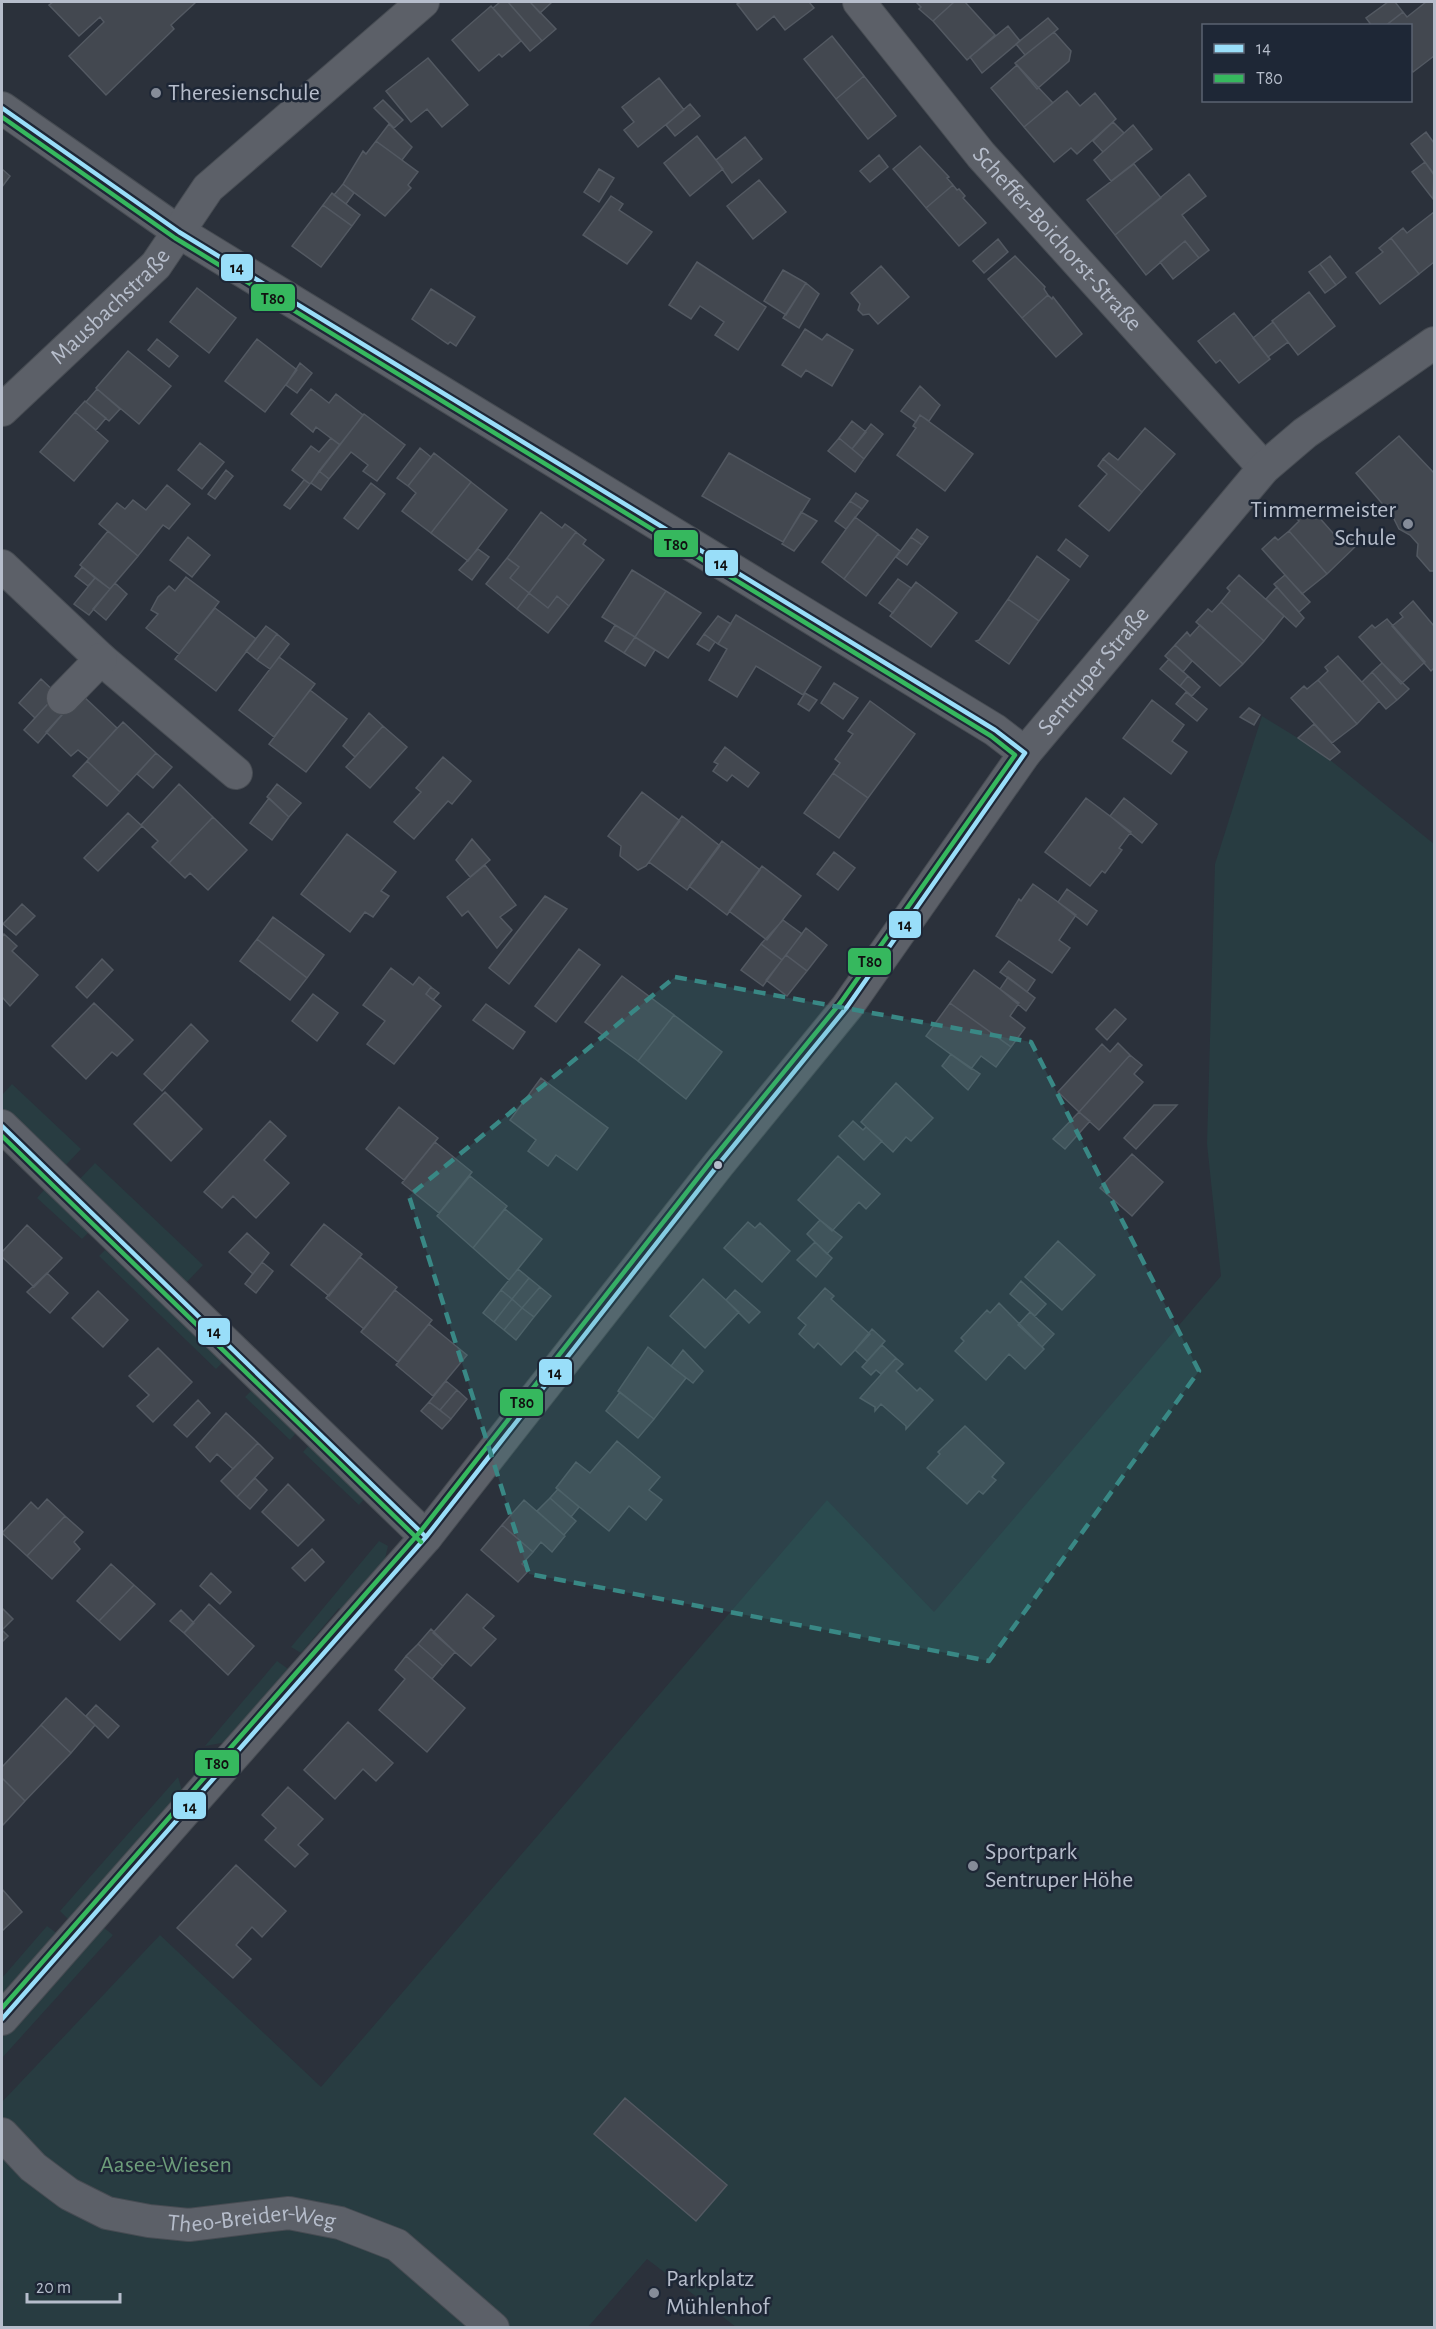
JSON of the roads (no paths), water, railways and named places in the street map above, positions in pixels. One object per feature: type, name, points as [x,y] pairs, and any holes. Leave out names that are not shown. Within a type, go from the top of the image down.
[{"type":"street","name":"Mausbachstraße","points":[[2,410],[156,265],[208,188],[423,2]]},
{"type":"street","name":"Scheffer-Boichorst-Straße","points":[[859,2],[981,155],[1264,468]]},
{"type":"street","points":[[2,108],[180,232],[995,730],[1025,753]]},
{"type":"street","name":"Sentruper Straße","points":[[2,2019],[426,1537],[718,1165],[847,1007],[1025,753],[1264,468],[1305,434],[1434,343]]},
{"type":"street","points":[[2,566],[101,659],[236,773]]},
{"type":"street","points":[[63,698],[101,659]]},
{"type":"street","points":[[2,1126],[426,1537]]},
{"type":"street","name":"Theo-Breider-Weg","points":[[2,2134],[33,2167],[69,2194],[107,2213],[149,2221],[189,2225],[289,2213],[340,2223],[378,2237],[397,2245],[493,2328]]},
{"type":"place","name":"Theresienschule","points":[[156,93]]},
{"type":"place","name":"Timmermeister Schule","points":[[1408,524]]},
{"type":"place","name":"Sportpark Sentruper Höhe","points":[[973,1866]]},
{"type":"place","name":"Parkplatz Mühlenhof","points":[[654,2293]]},
{"type":"park label","name":"Aasee-Wiesen","points":[[166,2165]]}]
